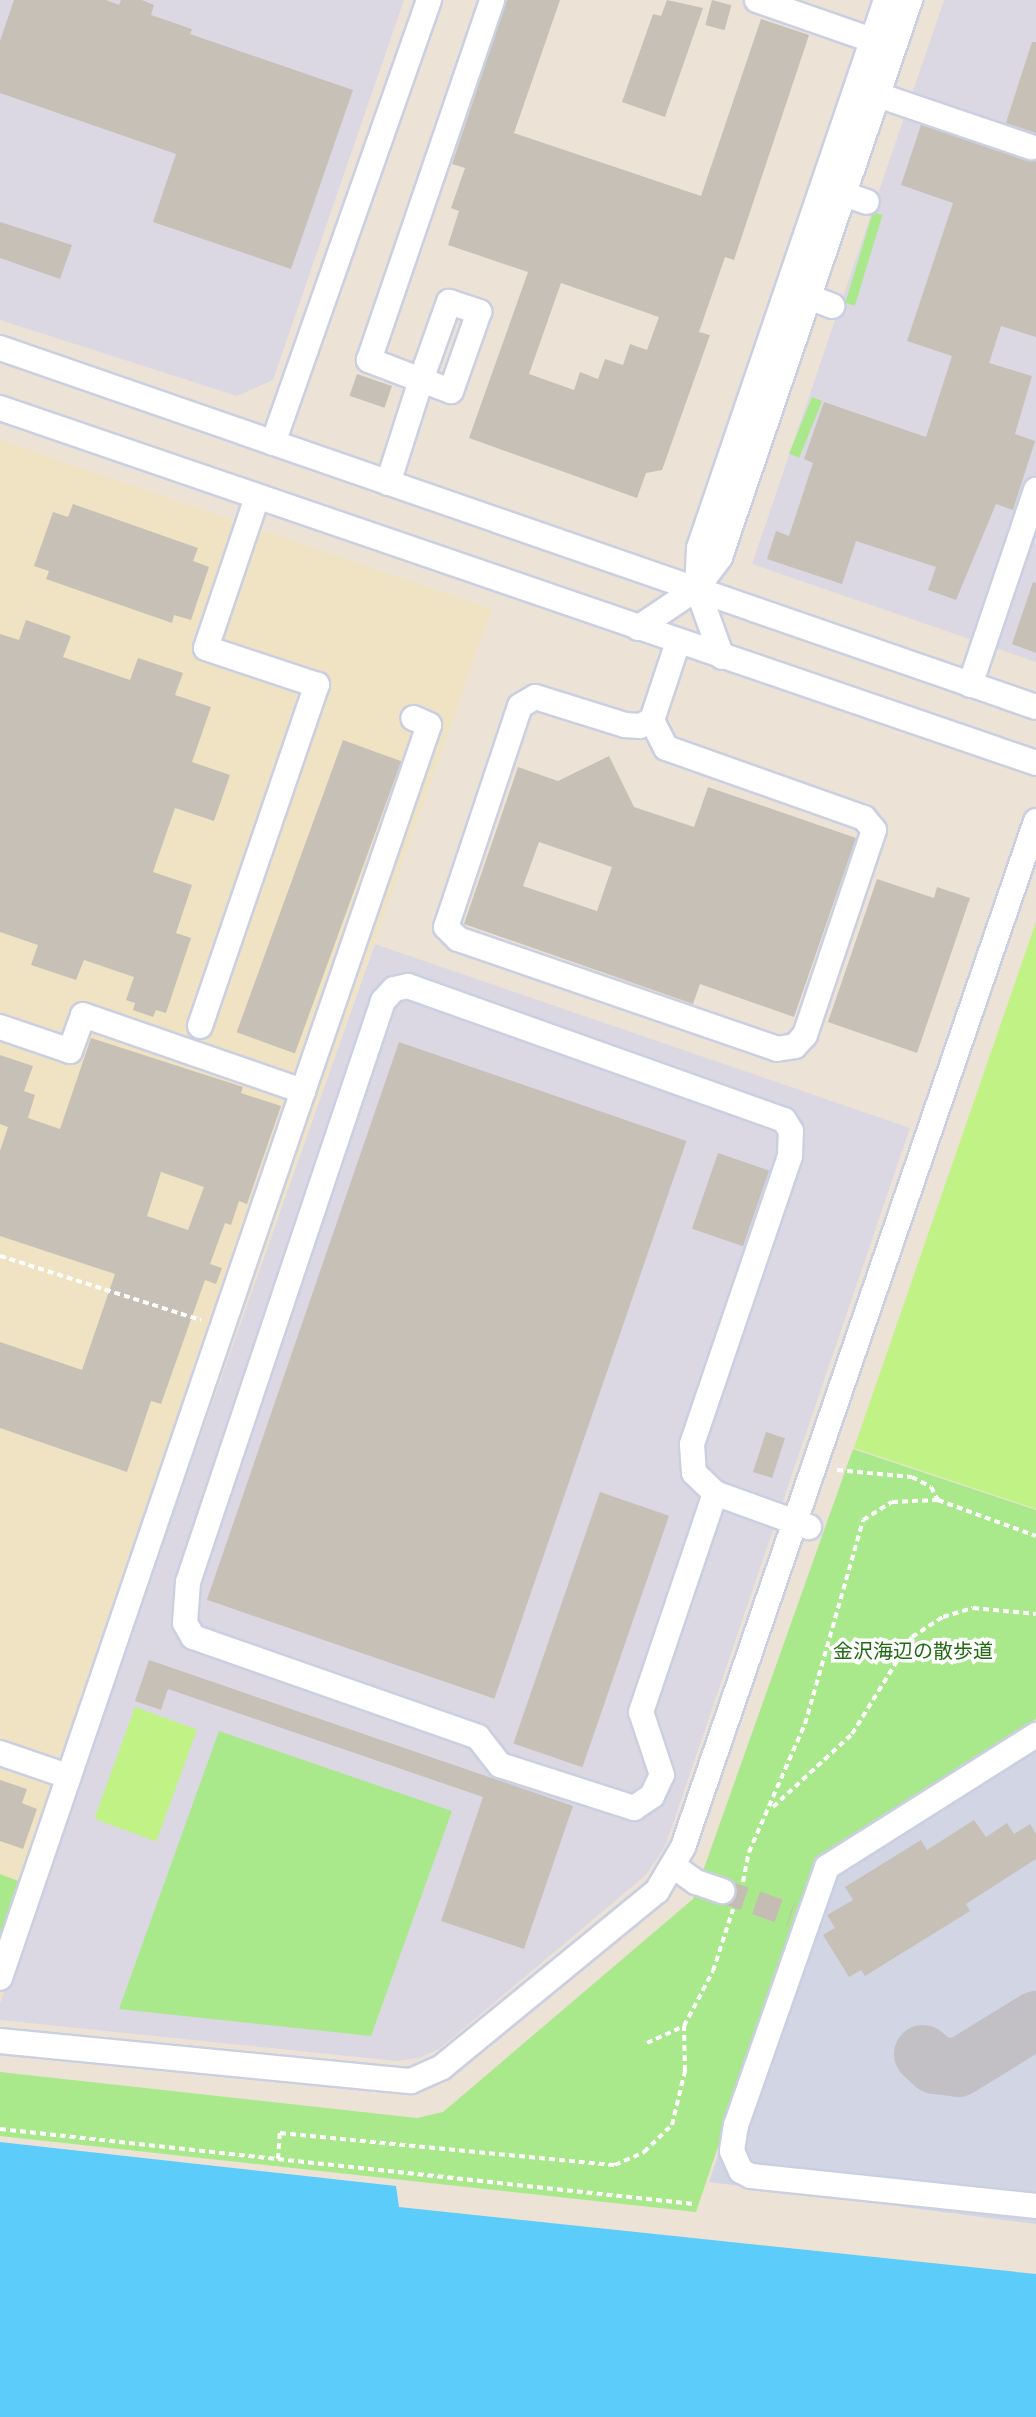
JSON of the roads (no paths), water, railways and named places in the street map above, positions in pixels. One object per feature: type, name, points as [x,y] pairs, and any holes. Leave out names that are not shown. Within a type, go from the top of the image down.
[{"type":"street","points":[[273,443],[429,0]]},
{"type":"street","points":[[388,483],[421,380],[369,360],[492,0]]},
{"type":"street","points":[[757,0],[872,40]]},
{"type":"street","points":[[722,657],[697,588],[699,548],[886,0]]},
{"type":"street","points":[[638,628],[697,588],[720,557],[809,297],[855,198],[878,95],[910,0]]},
{"type":"street","points":[[878,95],[1031,147]]},
{"type":"street","points":[[809,297],[832,306]]},
{"type":"street","points":[[0,348],[697,588],[1033,708]]},
{"type":"street","points":[[0,408],[1036,763]]},
{"type":"street","points":[[970,685],[1036,490]]},
{"type":"street","points":[[200,1026],[317,685],[206,648],[257,497]]},
{"type":"street","points":[[652,720],[640,726],[625,725],[535,697],[520,706],[446,927],[458,939],[777,1049],[795,1046],[805,1035],[874,830],[864,818],[677,754],[660,740],[652,720],[678,642]]},
{"type":"street","points":[[0,1978],[429,725],[413,718]]},
{"type":"street","points":[[0,2054],[415,2096],[458,2072],[666,1899],[680,1870],[802,1524],[1036,821]]},
{"type":"street","points":[[802,1524],[829,1467],[1036,864]]},
{"type":"street","points":[[715,1493],[641,1712],[662,1775],[652,1796],[634,1808],[500,1765],[478,1737],[193,1637],[185,1623],[188,1582],[383,1001],[394,989],[408,986],[784,1120],[791,1131],[790,1156],[692,1444],[694,1473],[715,1493],[802,1524]]},
{"type":"street","points":[[0,1027],[70,1051],[83,1015],[303,1091]]},
{"type":"street","points":[[1036,1735],[827,1867],[799,1918],[736,2125],[732,2151],[741,2171],[1036,2206]]},
{"type":"street","points":[[0,1753],[67,1776]]},
{"type":"street","points":[[680,1870],[722,1891]]},
{"type":"street","points":[[0,2041],[411,2081],[466,2047],[680,1870]]},
{"type":"water","points":[[0,2142],[396,2186],[399,2207],[1036,2274],[1036,2417],[0,2417]]},
{"type":"tunnel","points":[[722,1891],[791,1915]]},
{"type":"park label","name":"金沢海辺の散歩道","points":[[913,1651]]}]
